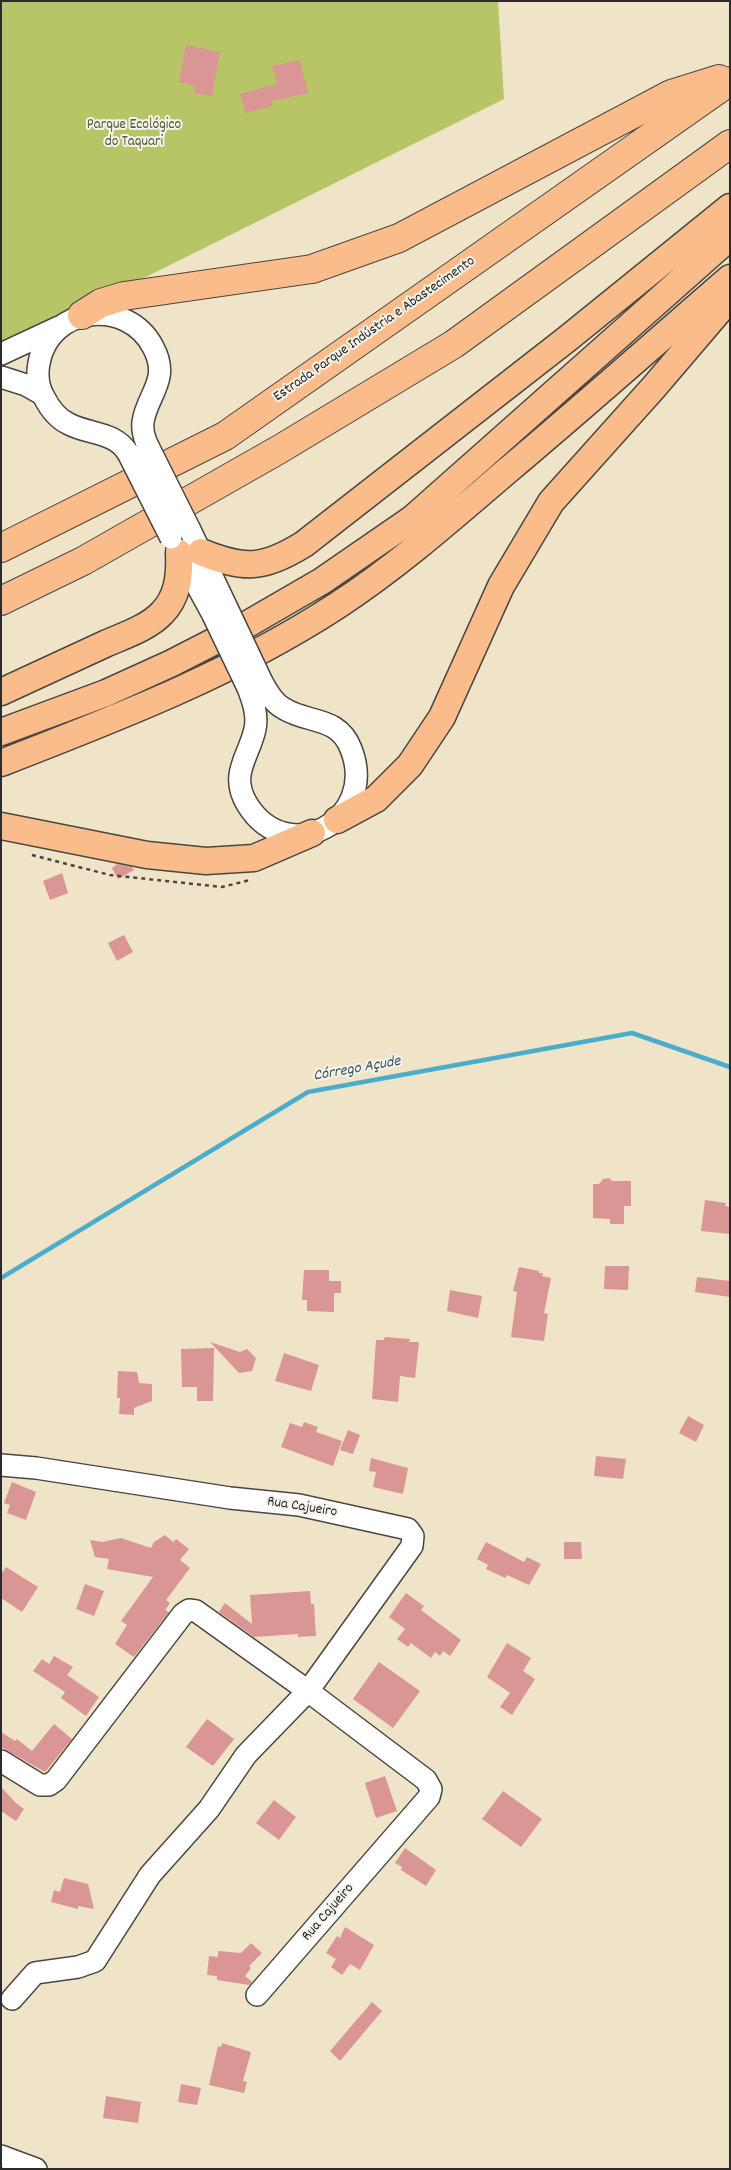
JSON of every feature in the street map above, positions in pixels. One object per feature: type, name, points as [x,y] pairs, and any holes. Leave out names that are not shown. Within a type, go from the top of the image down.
[{"type":"highway","points":[[72,321],[101,303],[124,296],[312,270],[399,238],[670,94],[730,76]]},
{"type":"highway","name":"Estrada Parque Indústria e Abastecimento","points":[[1,548],[225,436],[730,82]]},
{"type":"highway","points":[[1,601],[83,561],[280,449],[454,344],[730,144]]},
{"type":"main road","points":[[1,692],[136,630],[162,614],[176,588],[185,543],[221,560],[238,564],[253,564],[283,557],[304,544],[567,339],[730,207]]},
{"type":"main road","points":[[1,732],[106,693],[172,663],[246,625],[322,581],[412,520],[730,237]]},
{"type":"main road","points":[[1,763],[119,718],[186,688],[268,646],[337,606],[407,556],[730,278]]},
{"type":"main road","points":[[337,820],[376,799],[410,766],[442,717],[501,586],[551,502],[654,388],[730,298]]},
{"type":"main road","points":[[1,826],[147,855],[206,861],[254,858],[312,833]]},
{"type":"street","points":[[1,354],[26,340],[72,321],[98,314],[126,320],[139,328],[148,337],[155,349],[159,374],[157,387],[142,424],[143,434],[138,449],[255,685],[282,708],[321,720],[333,726],[343,734],[351,747],[356,762],[357,778],[354,796],[348,808],[337,820],[325,828],[312,833],[295,835],[280,832],[266,825],[254,814],[246,802],[239,772],[255,728],[253,702],[255,685]]},
{"type":"street","points":[[72,321],[49,338],[41,353],[38,368],[42,394],[53,411],[67,423],[111,437],[123,446],[138,449]]},
{"type":"street","points":[[1,377],[26,385],[42,394]]},
{"type":"street","name":"Rua Cajueiro","points":[[1,1465],[36,1468],[230,1498],[299,1505],[408,1529],[413,1536],[412,1546],[308,1691]]},
{"type":"street","name":"Rua Cajueiro","points":[[1,1761],[40,1785],[49,1785],[56,1780],[183,1614],[189,1610],[196,1611],[308,1691],[426,1780],[431,1789],[429,1797],[257,1995]]},
{"type":"street","points":[[12,1998],[35,1974],[78,1967],[95,1961],[150,1875],[209,1808],[246,1755],[308,1691]]},
{"type":"street","points":[[1,2156],[36,2169]]},
{"type":"path","points":[[23,852],[110,874],[222,887],[257,877]]},
{"type":"green space","name":"Parque Ecológico do Taquari","points":[[1,1],[498,1],[504,99],[1,349]]},
{"type":"building","points":[[186,45],[220,52],[212,96],[194,93],[195,86],[179,82]]},
{"type":"building","points":[[300,60],[308,93],[272,101],[273,106],[245,113],[240,94],[277,84],[272,66]]},
{"type":"building","points":[[117,864],[132,867],[134,870],[118,879],[112,868]]},
{"type":"building","points":[[62,873],[68,893],[50,900],[43,881]]},
{"type":"building","points":[[124,935],[133,952],[117,961],[108,943]]},
{"type":"building","points":[[609,1178],[612,1181],[631,1181],[631,1206],[624,1206],[624,1224],[610,1224],[610,1219],[593,1218],[593,1184],[599,1184],[603,1179]]},
{"type":"building","points":[[705,1200],[726,1203],[725,1206],[730,1207],[730,1234],[701,1231]]},
{"type":"building","points":[[605,1266],[629,1266],[628,1290],[604,1289]]},
{"type":"building","points":[[519,1267],[539,1271],[539,1273],[543,1273],[542,1276],[551,1278],[544,1313],[548,1314],[544,1341],[511,1337],[517,1292],[513,1291]]},
{"type":"building","points":[[304,1270],[329,1270],[329,1281],[341,1281],[341,1293],[334,1293],[334,1312],[307,1311],[307,1300],[302,1300]]},
{"type":"building","points":[[697,1277],[730,1281],[730,1297],[695,1292]]},
{"type":"building","points":[[450,1290],[482,1296],[478,1318],[447,1311]]},
{"type":"building","points":[[385,1337],[410,1339],[409,1342],[419,1342],[415,1378],[400,1376],[398,1402],[372,1399],[376,1340],[384,1340]]},
{"type":"building","points":[[210,1342],[240,1352],[247,1349],[256,1358],[252,1371],[239,1373]]},
{"type":"building","points":[[214,1348],[213,1401],[197,1401],[197,1387],[182,1387],[181,1349]]},
{"type":"building","points":[[284,1353],[319,1365],[311,1391],[275,1381]]},
{"type":"building","points":[[118,1371],[137,1372],[139,1383],[152,1384],[152,1401],[134,1408],[134,1415],[119,1414],[120,1398],[117,1398]]},
{"type":"building","points":[[688,1416],[704,1425],[696,1442],[679,1433]]},
{"type":"building","points":[[304,1422],[318,1427],[316,1432],[342,1441],[333,1466],[281,1447],[290,1423],[302,1427]]},
{"type":"building","points":[[348,1430],[360,1435],[353,1454],[340,1450]]},
{"type":"building","points":[[596,1456],[626,1459],[623,1479],[594,1476]]},
{"type":"building","points":[[371,1458],[408,1468],[403,1494],[373,1487],[376,1472],[369,1471]]},
{"type":"building","points":[[12,1482],[36,1492],[26,1520],[7,1513],[10,1505],[4,1503]]},
{"type":"building","points":[[165,1535],[173,1542],[176,1539],[189,1549],[180,1560],[190,1568],[166,1600],[170,1603],[165,1610],[169,1612],[134,1657],[115,1644],[127,1625],[121,1621],[153,1577],[107,1569],[109,1559],[95,1557],[90,1540],[102,1542],[121,1538],[151,1548],[154,1542]]},
{"type":"building","points":[[486,1542],[524,1562],[527,1557],[541,1564],[529,1585],[507,1575],[505,1578],[486,1569],[488,1565],[477,1559]]},
{"type":"building","points":[[564,1542],[581,1542],[582,1559],[564,1559]]},
{"type":"building","points":[[6,1567],[38,1587],[22,1612],[1,1598],[1,1574]]},
{"type":"building","points":[[85,1584],[104,1591],[94,1616],[76,1609]]},
{"type":"building","points":[[310,1591],[311,1604],[314,1604],[316,1636],[298,1637],[298,1634],[254,1637],[219,1612],[225,1603],[252,1624],[250,1595]]},
{"type":"building","points":[[406,1593],[424,1606],[421,1610],[461,1640],[450,1656],[443,1651],[440,1656],[435,1652],[431,1658],[411,1643],[408,1647],[397,1639],[405,1629],[389,1617]]},
{"type":"building","points":[[507,1643],[531,1658],[523,1671],[535,1679],[512,1715],[500,1707],[510,1693],[487,1677]]},
{"type":"building","points":[[54,1656],[73,1667],[67,1675],[99,1697],[86,1716],[61,1698],[65,1692],[33,1671],[42,1659],[49,1664]]},
{"type":"building","points":[[379,1662],[420,1691],[393,1728],[353,1699]]},
{"type":"building","points":[[207,1719],[234,1739],[213,1766],[186,1747]]},
{"type":"building","points":[[54,1724],[72,1739],[45,1772],[1,1747],[1,1732],[15,1741],[17,1739],[32,1751]]},
{"type":"building","points":[[385,1776],[397,1811],[376,1818],[365,1783]]},
{"type":"building","points":[[1,1787],[24,1809],[16,1821],[1,1811]]},
{"type":"building","points":[[503,1791],[542,1819],[521,1847],[482,1819]]},
{"type":"building","points":[[274,1800],[296,1817],[279,1840],[256,1823]]},
{"type":"building","points":[[405,1848],[436,1870],[426,1886],[401,1870],[402,1867],[395,1863]]},
{"type":"building","points":[[64,1878],[88,1884],[94,1909],[78,1906],[78,1909],[51,1902],[54,1890],[60,1892]]},
{"type":"building","points":[[345,1927],[374,1945],[360,1970],[350,1964],[342,1975],[331,1967],[336,1959],[326,1953],[337,1936],[340,1938]]},
{"type":"building","points":[[251,1943],[262,1953],[249,1966],[251,1968],[245,1976],[252,1982],[249,1985],[217,1980],[217,1976],[207,1975],[209,1956],[218,1957],[218,1951],[241,1953]]},
{"type":"building","points":[[372,2002],[382,2011],[340,2061],[330,2051]]},
{"type":"building","points":[[222,2043],[251,2052],[243,2081],[247,2082],[244,2093],[209,2085],[218,2046],[221,2047]]},
{"type":"building","points":[[181,2084],[201,2088],[197,2105],[178,2102]]},
{"type":"building","points":[[106,2096],[141,2102],[138,2123],[103,2118]]},
{"type":"waterway","name":"Córrego Açude","points":[[1,1278],[308,1092],[632,1033],[730,1067]]}]
